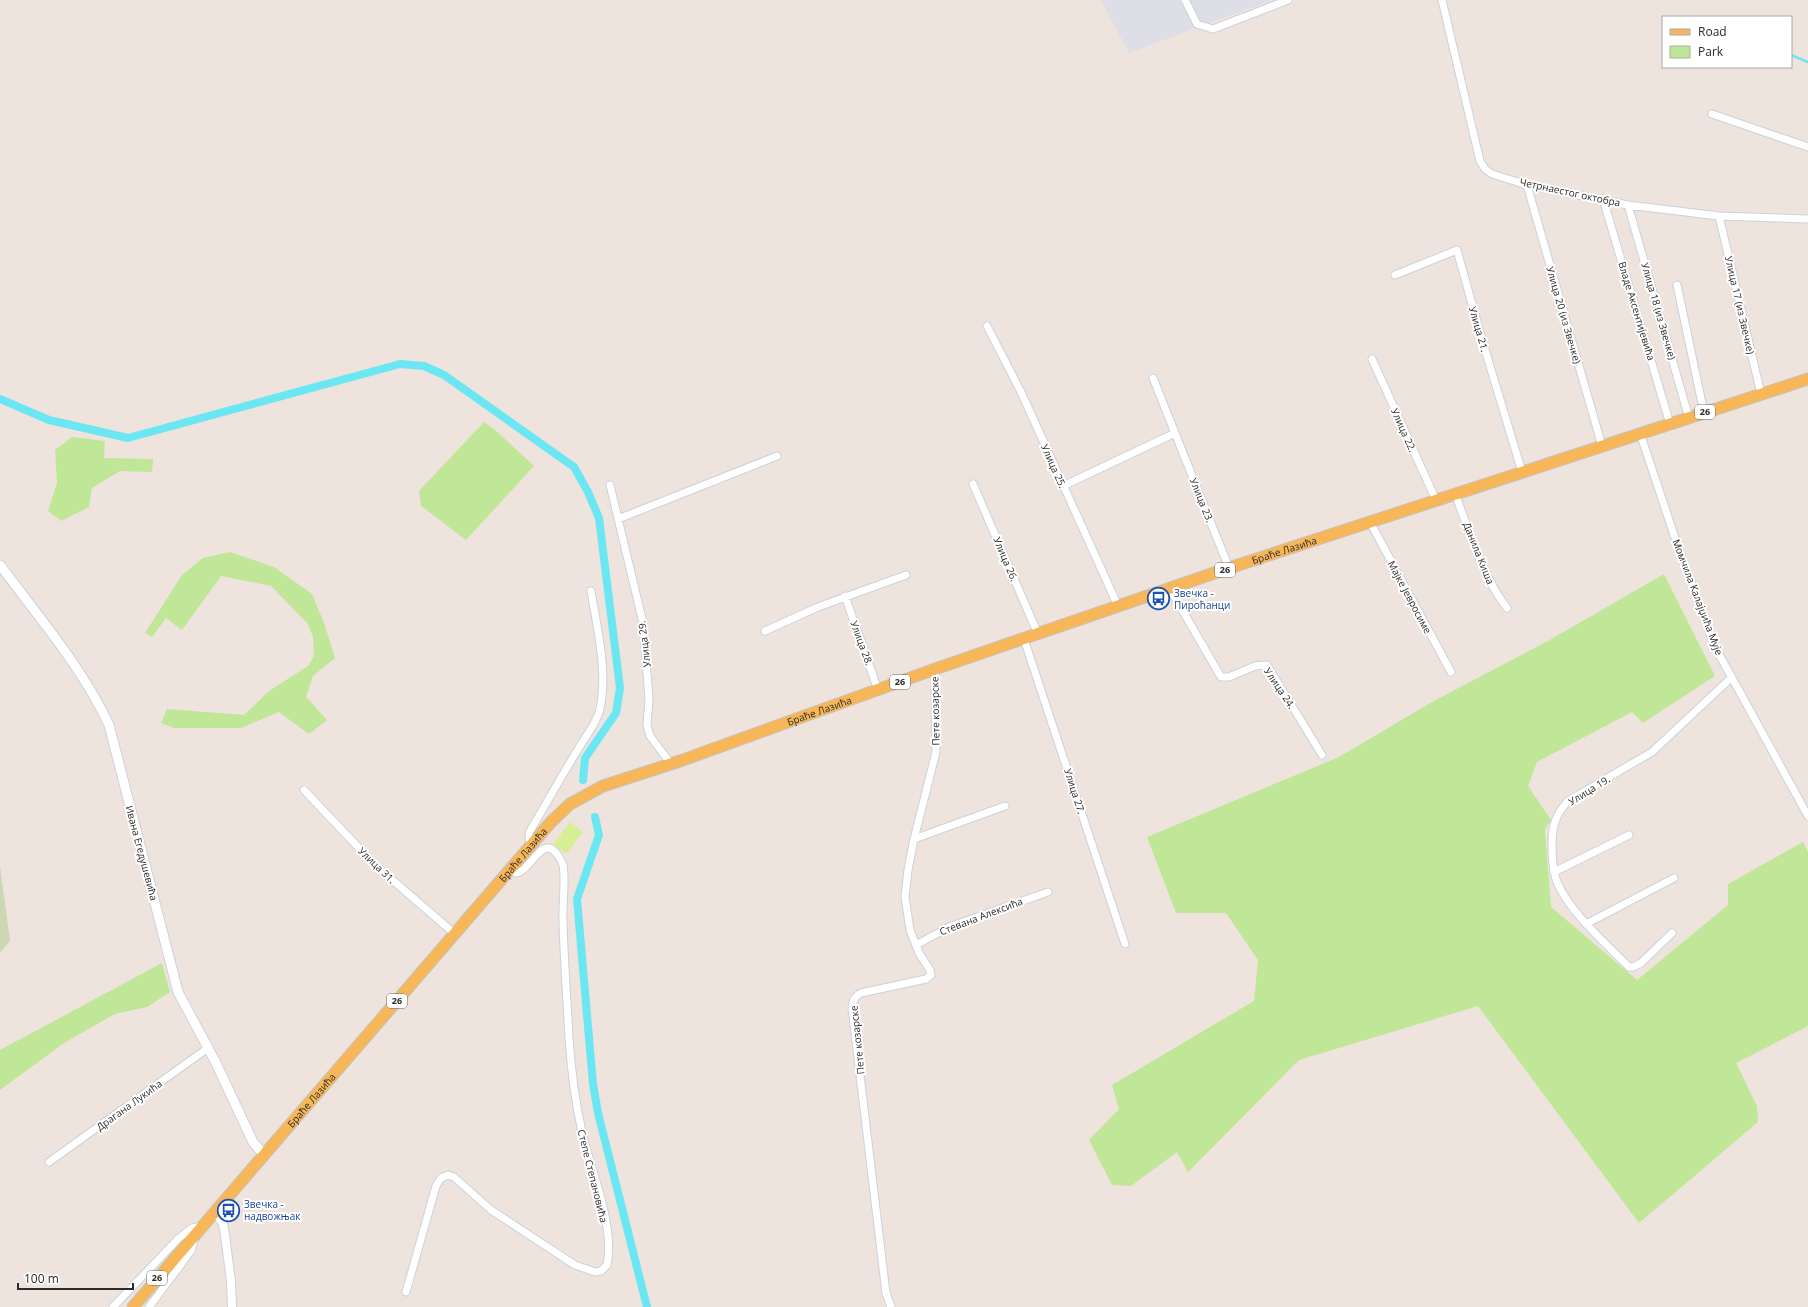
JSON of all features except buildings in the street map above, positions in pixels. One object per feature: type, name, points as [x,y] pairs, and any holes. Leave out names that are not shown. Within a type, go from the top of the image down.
[{"type":"main road","name":"26","points":[[1602,446],[1808,379]]},
{"type":"main road","name":"Браће Лазића","points":[[133,1307],[263,1154],[558,814],[578,799],[603,786],[671,764],[1118,606],[1229,568],[1602,446]]},
{"type":"main road","name":"Ивана Егедушевића","points":[[0,565],[63,649],[98,702],[109,725],[174,977],[182,1000],[208,1048],[253,1142],[263,1154]]},
{"type":"street","points":[[1185,0],[1197,24],[1213,29],[1288,0]]},
{"type":"street","name":"Четрнаестог октобра","points":[[1442,0],[1480,161],[1485,169],[1492,174],[1527,185],[1628,204],[1719,216],[1808,219]]},
{"type":"street","points":[[1712,114],[1808,147]]},
{"type":"street","name":"Улица 20 (из Звечке)","points":[[1527,185],[1602,446]]},
{"type":"street","name":"Владе Аксентијевића","points":[[1603,199],[1670,424]]},
{"type":"street","name":"Улица 18 (из Звечке)","points":[[1628,204],[1689,418]]},
{"type":"street","name":"Улица 17 (из Звечке)","points":[[1719,216],[1761,394]]},
{"type":"street","name":"Улица 21.","points":[[1395,275],[1457,250],[1480,334],[1522,472]]},
{"type":"street","points":[[1677,285],[1704,413]]},
{"type":"street","name":"Улица 25.","points":[[987,326],[1022,392],[1118,606]]},
{"type":"street","name":"Улица 22.","points":[[1372,359],[1436,500]]},
{"type":"street","name":"Улица 23.","points":[[1153,378],[1229,568]]},
{"type":"street","points":[[1063,486],[1175,433]]},
{"type":"street","name":"Момчила Калајџића Мује","points":[[1640,433],[1680,554],[1715,647],[1731,678],[1775,753],[1808,816]]},
{"type":"street","points":[[618,518],[777,456]]},
{"type":"street","name":"Улица 26.","points":[[973,484],[1038,634]]},
{"type":"street","name":"Улица 29.","points":[[610,485],[643,623],[649,699],[647,724],[650,736],[671,764]]},
{"type":"street","name":"Данила Киша","points":[[1455,494],[1488,577],[1497,595],[1507,608]]},
{"type":"street","name":"Мајке Јевросиме","points":[[1370,522],[1451,672]]},
{"type":"street","points":[[765,631],[845,596],[906,575]]},
{"type":"street","name":"Улица 24.","points":[[1170,589],[1221,677],[1229,677],[1255,666],[1267,665],[1322,755]]},
{"type":"street","points":[[530,846],[529,833],[580,744],[594,723],[600,708],[603,692],[602,677],[599,639],[591,591]]},
{"type":"street","name":"Улица 28.","points":[[845,596],[878,690]]},
{"type":"street","name":"Улица 27.","points":[[1024,639],[1126,944]]},
{"type":"street","name":"Пете козарске","points":[[891,1307],[886,1293],[852,1008],[853,1000],[861,993],[929,977],[931,972],[916,945],[908,919],[905,897],[914,839],[936,752],[935,670]]},
{"type":"street","name":"Улица 19.","points":[[1672,932],[1641,963],[1634,967],[1629,967],[1586,924],[1556,881],[1552,854],[1552,833],[1557,816],[1562,807],[1574,796],[1652,752],[1731,678]]},
{"type":"street","name":"Улица 31.","points":[[304,790],[375,865],[455,934]]},
{"type":"street","points":[[914,839],[1005,806]]},
{"type":"street","points":[[1554,872],[1629,836]]},
{"type":"street","name":"Степе Степановића","points":[[406,1292],[436,1186],[441,1178],[448,1175],[454,1177],[491,1210],[572,1263],[595,1272],[601,1271],[607,1265],[608,1241],[604,1214],[582,1134],[572,1073],[563,930],[563,864],[551,848],[547,848],[537,855],[521,872],[516,873],[510,870]]},
{"type":"street","points":[[1586,924],[1674,878]]},
{"type":"street","name":"Стевана Алексића","points":[[916,945],[949,927],[1048,892]]},
{"type":"street","name":"Драгана Лукића","points":[[49,1162],[208,1048]]},
{"type":"street","points":[[214,1212],[222,1222],[224,1228],[231,1281],[232,1307]]},
{"type":"street","name":"Браће Лазића","points":[[113,1307],[179,1238],[192,1228],[202,1226]]},
{"type":"street","name":"Браће Лазића","points":[[149,1307],[191,1251],[195,1234]]},
{"type":"shaded area","points":[[1101,0],[1272,0],[1129,53]]},
{"type":"green space","points":[[484,422],[494,429],[534,466],[466,540],[421,506],[419,491]]},
{"type":"green space","points":[[72,437],[105,441],[104,458],[153,459],[152,472],[120,471],[92,488],[89,507],[61,521],[48,511],[57,483],[55,450]]},
{"type":"green space","points":[[230,552],[274,567],[312,594],[324,623],[335,658],[313,676],[306,697],[327,720],[309,734],[279,712],[241,728],[174,728],[161,723],[167,709],[244,715],[269,691],[308,666],[314,656],[313,637],[308,624],[271,586],[221,576],[182,630],[166,618],[152,637],[145,633],[182,575],[203,558]]},
{"type":"green space","points":[[1664,574],[1715,676],[1643,723],[1632,712],[1537,762],[1528,786],[1551,820],[1545,830],[1551,907],[1637,980],[1728,905],[1728,884],[1803,842],[1808,852],[1808,1026],[1736,1063],[1757,1106],[1758,1122],[1639,1223],[1478,1006],[1299,1060],[1188,1172],[1177,1152],[1131,1186],[1112,1185],[1089,1140],[1119,1109],[1112,1085],[1254,1001],[1258,960],[1226,913],[1176,913],[1147,837],[1339,757],[1432,702],[1548,641]]},
{"type":"green space","points":[[570,822],[583,832],[566,854],[553,844]]},
{"type":"green space","points":[[0,866],[10,941],[0,953]]},
{"type":"green space","points":[[162,963],[170,992],[147,1007],[115,1014],[64,1043],[0,1090],[0,1050]]},
{"type":"waterway","points":[[1792,55],[1808,62]]},
{"type":"waterway","points":[[0,399],[49,420],[128,438],[400,364],[424,366],[444,375],[574,467],[588,492],[599,518],[620,688],[616,713],[585,758],[583,780]]},
{"type":"waterway","points":[[595,817],[599,835],[577,899],[593,1084],[598,1113],[647,1307]]},
{"type":"place","name":"Звечка - Пироћанци","points":[[1158,599]]},
{"type":"place","name":"Звечка - надвожњак","points":[[228,1210]]}]
